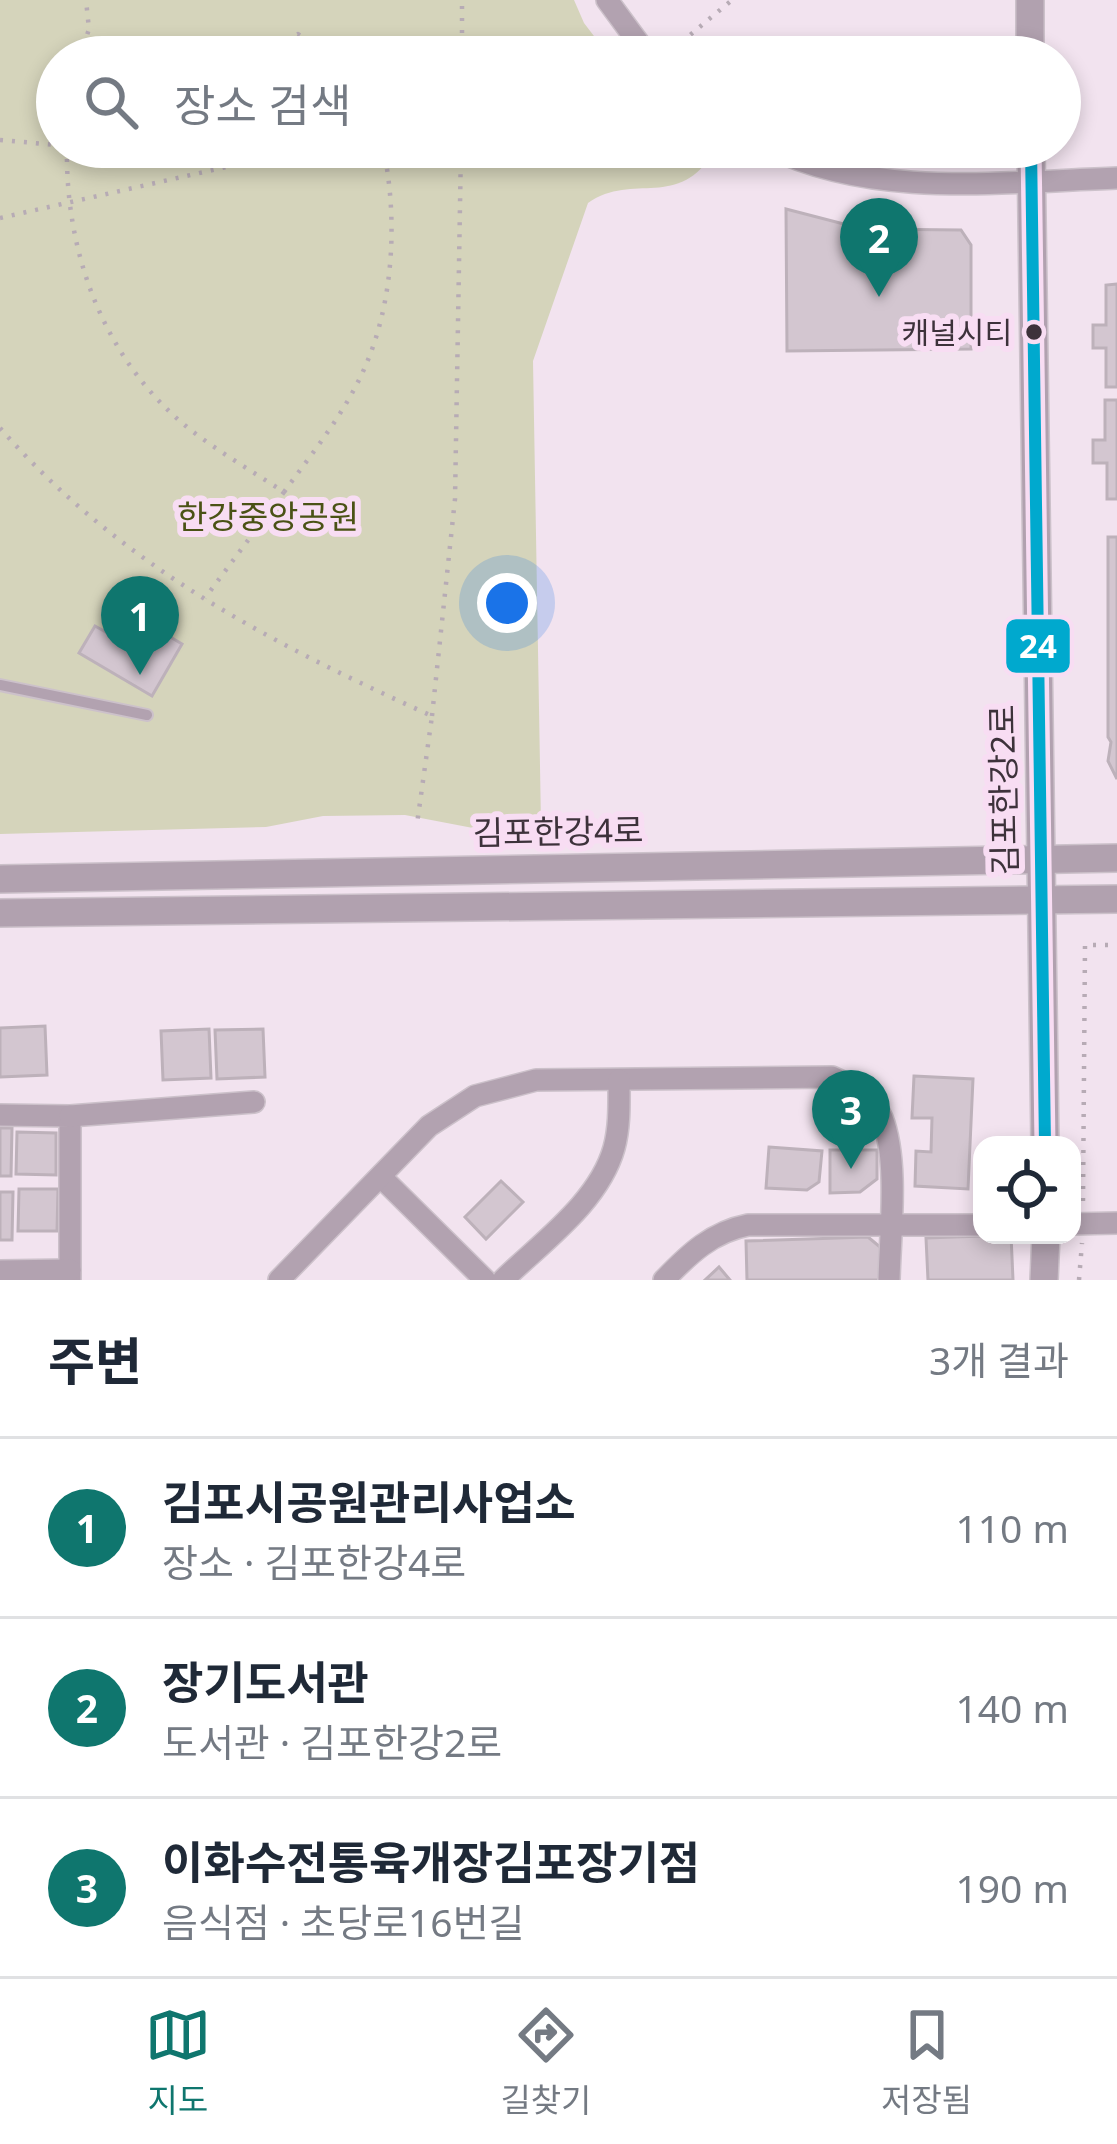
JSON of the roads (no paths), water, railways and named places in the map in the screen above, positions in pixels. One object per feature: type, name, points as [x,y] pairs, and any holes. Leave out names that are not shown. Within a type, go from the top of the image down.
[{"type":"street","points":[[607,0],[634,36]]},
{"type":"street","points":[[1030,0],[1030,36]]},
{"type":"street","points":[[820,168],[874,179],[1117,178]]},
{"type":"street","name":"김포한강2로","points":[[1031,168],[1045,1136]]},
{"type":"street","name":"김포한강4로","points":[[0,879],[1117,858]]},
{"type":"street","points":[[0,913],[1117,899]]},
{"type":"street","points":[[279,1280],[429,1126],[475,1096],[536,1080],[832,1078],[869,1099],[882,1116],[889,1144],[889,1280]]},
{"type":"street","points":[[503,1280],[587,1197],[605,1170],[619,1120],[619,1080]]},
{"type":"street","points":[[0,1115],[70,1116],[254,1102]]},
{"type":"street","points":[[0,1270],[70,1275],[70,1116]]},
{"type":"street","points":[[381,1177],[485,1280]]},
{"type":"street","points":[[1081,1223],[1117,1223]]},
{"type":"street","points":[[664,1280],[724,1229],[748,1225],[973,1225]]},
{"type":"street","points":[[1044,1280],[1046,1244]]},
{"type":"lane","points":[[0,685],[147,715]]},
{"type":"place","name":"장기도서관","points":[[879,297]]},
{"type":"place","name":"캐널시티","points":[[1034,332]]},
{"type":"place","name":"김포시공원관리사업소","points":[[140,675]]},
{"type":"place","name":"이화수전통육개장김포장기점","points":[[851,1169]]},
{"type":"park label","name":"한강중앙공원","points":[[268,516]]}]
